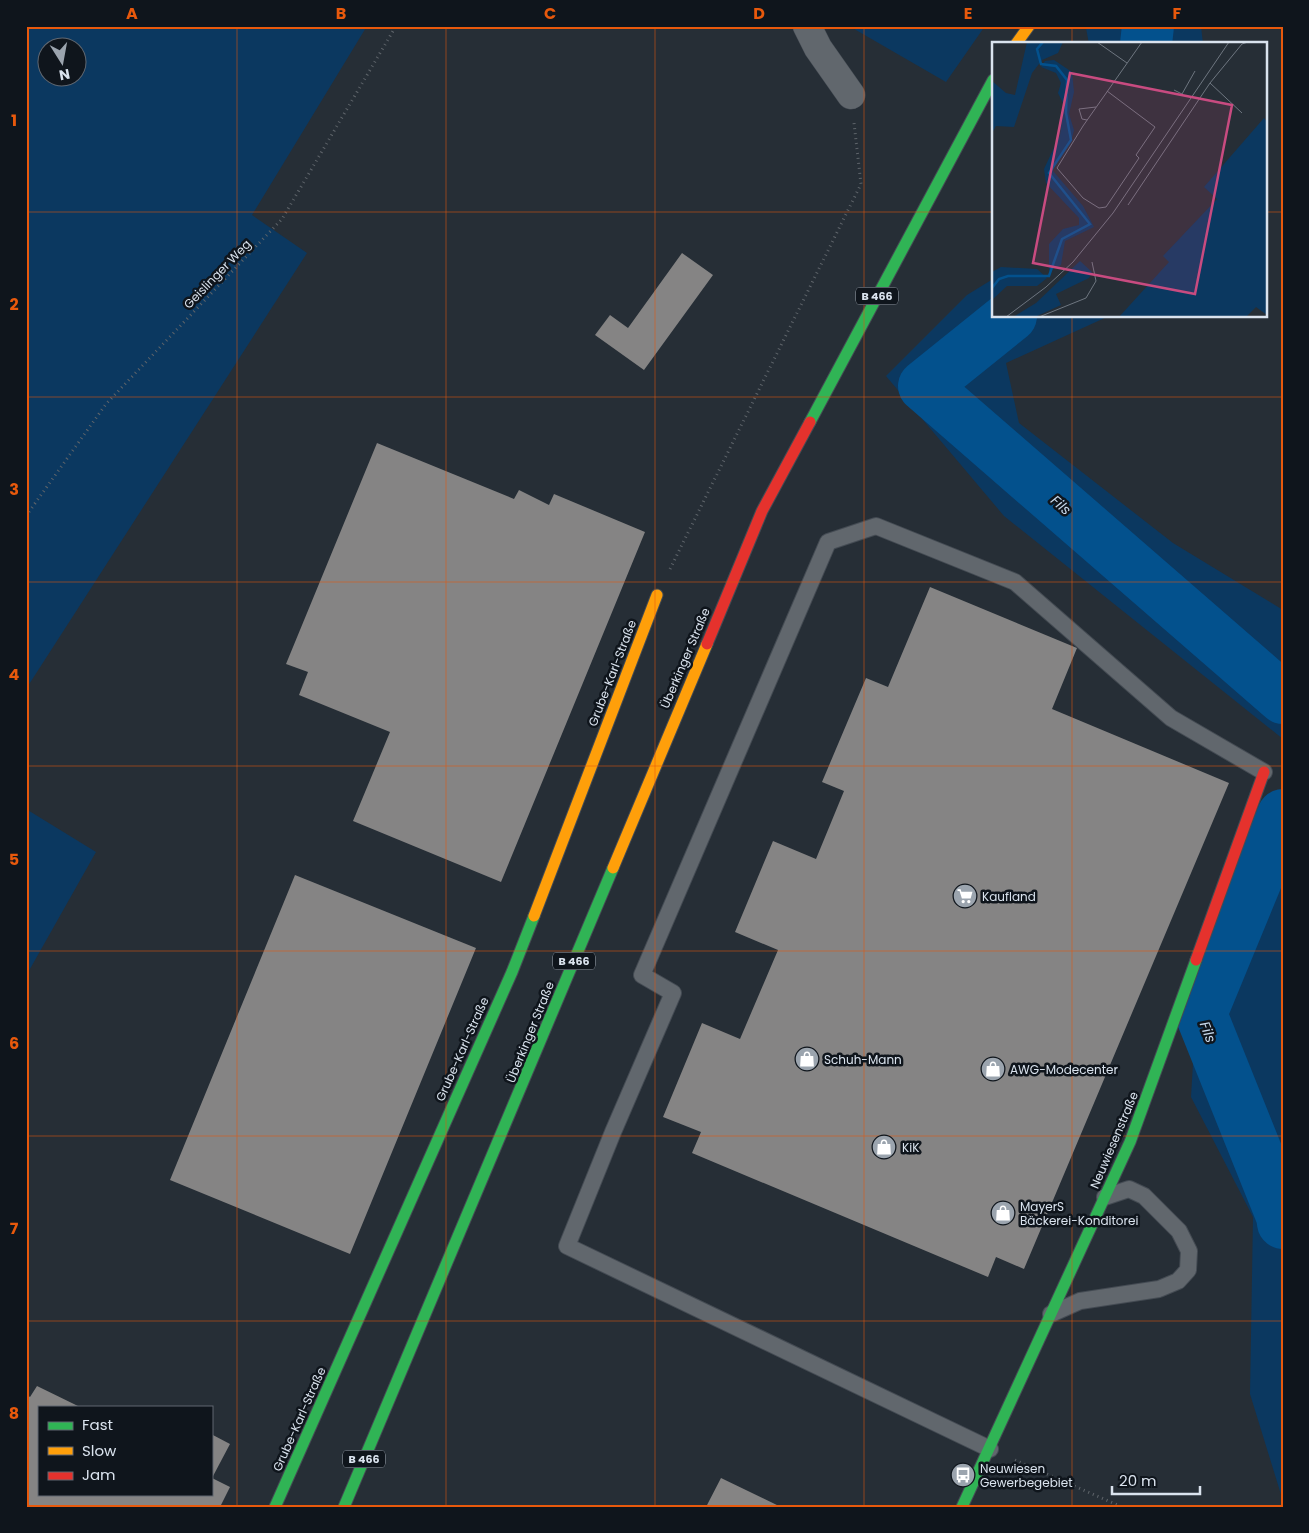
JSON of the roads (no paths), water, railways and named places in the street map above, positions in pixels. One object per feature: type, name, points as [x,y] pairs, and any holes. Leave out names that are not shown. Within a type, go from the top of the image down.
[{"type":"street","points":[[807,26],[818,48],[851,95]]},
{"type":"street","points":[[1017,42],[1028,26]]},
{"type":"street","name":"Überkinger Straße","points":[[344,1507],[762,511],[992,82]]},
{"type":"street","name":"Grube-Karl-Straße","points":[[275,1507],[512,972],[657,595]]},
{"type":"street","name":"Neuwiesenstraße","points":[[962,1507],[1130,1142],[1264,772]]},
{"type":"lane","points":[[990,1449],[566,1246],[673,992],[642,975],[828,542],[876,526],[1015,582],[1171,718],[1264,772]]},
{"type":"lane","points":[[1051,1314],[1080,1301],[1159,1289],[1178,1281],[1188,1270],[1189,1251],[1179,1231],[1144,1196],[1129,1189],[1105,1197]]},
{"type":"waterway","name":"Fils","points":[[1146,42],[1148,26]]},
{"type":"waterway","name":"Fils","points":[[1009,318],[924,386],[1283,698]]},
{"type":"waterway","name":"Fils","points":[[1283,815],[1201,1014],[1282,1216],[1283,1223]]},
{"type":"place","name":"Kaufland","points":[[965,896]]},
{"type":"place","name":"Schuh-Mann","points":[[807,1059]]},
{"type":"place","name":"AWG-Modecenter","points":[[993,1069]]},
{"type":"place","name":"KiK","points":[[884,1147]]},
{"type":"place","name":"MayerS Bäckerei-Konditorei","points":[[1003,1213]]},
{"type":"place","name":"Neuwiesen Gewerbegebiet","points":[[963,1475]]}]
